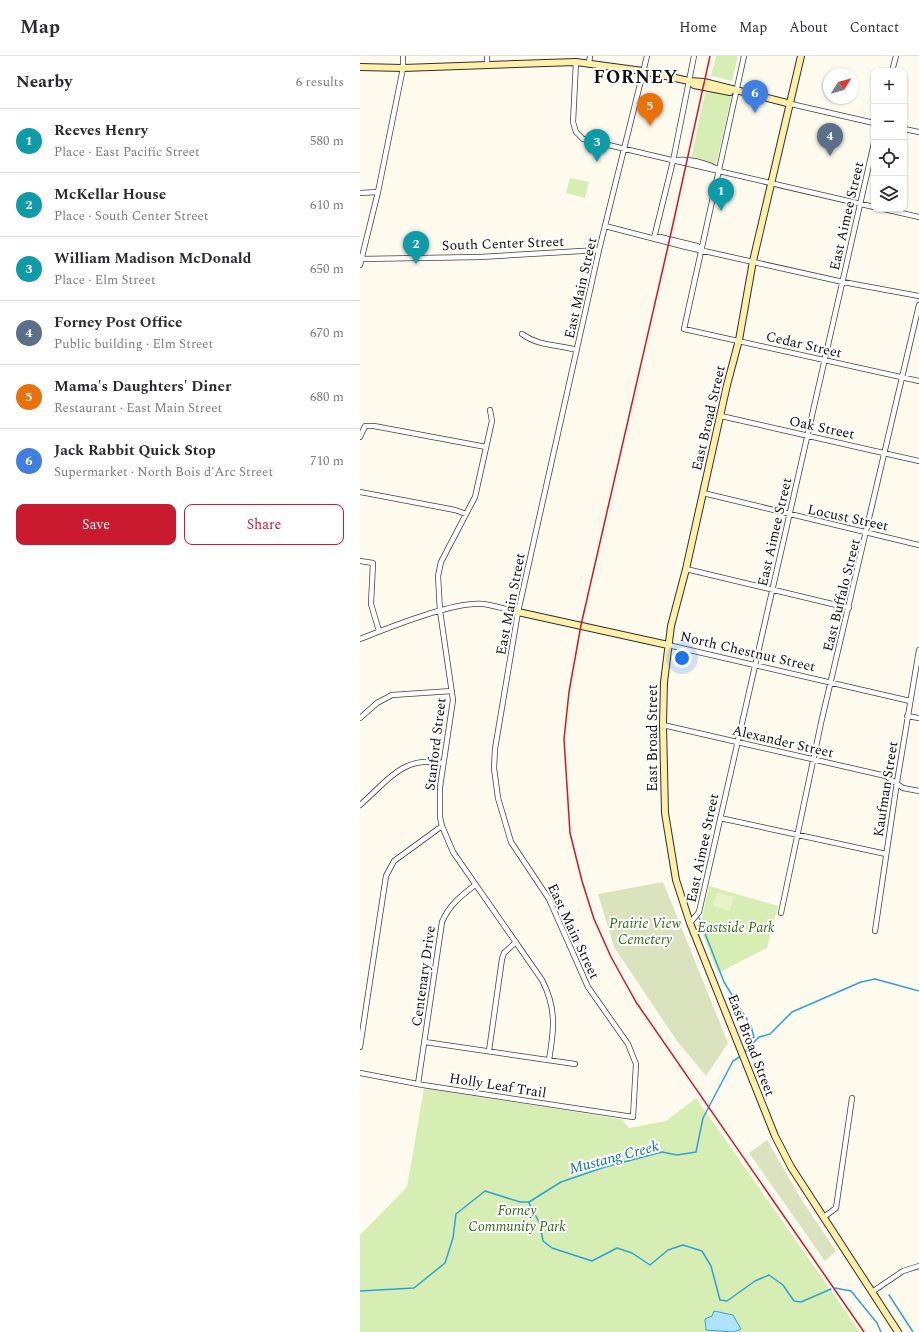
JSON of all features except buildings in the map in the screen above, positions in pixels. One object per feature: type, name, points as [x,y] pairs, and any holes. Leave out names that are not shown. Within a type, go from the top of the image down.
[{"type":"main road","name":"East Broad Street","points":[[801,56],[773,182],[753,261],[739,340],[727,385],[668,645],[664,682],[663,725],[665,813],[676,880],[690,923],[775,1136],[791,1167],[898,1332]]},
{"type":"main road","points":[[360,67],[403,68],[576,62],[589,59],[690,81],[694,85],[704,84],[731,93],[737,92],[791,104]]},
{"type":"main road","name":"North Chestnut Street","points":[[518,612],[668,645]]},
{"type":"street","points":[[360,265],[378,192],[403,68],[403,56]]},
{"type":"street","points":[[487,56],[487,64]]},
{"type":"street","name":"East Main Street","points":[[632,1117],[636,1064],[628,1044],[588,987],[549,899],[511,842],[498,798],[494,768],[495,749],[518,612],[599,250],[623,148],[647,56]]},
{"type":"street","points":[[654,238],[673,161],[694,56]]},
{"type":"street","points":[[702,249],[744,56]]},
{"type":"street","points":[[893,68],[896,56]]},
{"type":"street","points":[[576,62],[573,126],[578,135],[583,139],[673,161],[773,182],[871,206]]},
{"type":"street","points":[[791,104],[871,122]]},
{"type":"street","points":[[907,130],[919,132]]},
{"type":"street","name":"East Aimee Street","points":[[690,923],[699,912],[736,742],[808,436],[871,156]]},
{"type":"street","points":[[360,192],[378,192]]},
{"type":"street","points":[[899,212],[919,216]]},
{"type":"street","points":[[605,226],[654,238],[697,246],[702,249],[843,282],[919,296]]},
{"type":"street","name":"Cedar Street","points":[[702,249],[684,329],[919,381]]},
{"type":"street","name":"South Center Street","points":[[361,259],[480,257],[599,250]]},
{"type":"street","name":"East Buffalo Street","points":[[781,913],[831,683],[868,532],[919,305]]},
{"type":"street","points":[[522,334],[542,345],[563,346],[577,350]]},
{"type":"street","name":"Stanford Street","points":[[490,410],[492,421],[475,497],[441,562],[438,588],[452,691],[452,711],[440,787],[442,826],[453,852],[542,980],[551,1002],[554,1017],[549,1060]]},
{"type":"street","name":"Oak Street","points":[[721,416],[886,452],[919,461]]},
{"type":"street","points":[[360,437],[365,426],[374,426],[486,447]]},
{"type":"street","points":[[360,492],[456,510],[466,514]]},
{"type":"street","name":"Locust Street","points":[[703,493],[789,515],[919,545]]},
{"type":"street","points":[[360,561],[373,564],[371,604],[379,631]]},
{"type":"street","points":[[686,569],[772,588],[849,608]]},
{"type":"street","points":[[360,639],[379,631],[440,611],[470,604],[483,604],[518,612]]},
{"type":"street","name":"North Chestnut Street","points":[[668,645],[910,701]]},
{"type":"street","name":"Kaufman Street","points":[[875,931],[896,782],[907,716],[917,673],[919,650]]},
{"type":"street","points":[[360,718],[376,703],[392,695],[452,691]]},
{"type":"street","points":[[907,716],[919,718]]},
{"type":"street","name":"Alexander Street","points":[[663,725],[886,776],[903,788],[919,791]]},
{"type":"street","points":[[360,805],[401,768],[411,763],[431,760],[443,762]]},
{"type":"street","points":[[720,818],[886,854]]},
{"type":"street","points":[[360,1047],[386,876],[394,861],[442,826]]},
{"type":"street","name":"Centenary Drive","points":[[418,1084],[442,922],[446,911],[456,900],[476,885]]},
{"type":"street","points":[[489,1051],[502,959],[504,953],[516,942]]},
{"type":"street","points":[[425,1042],[575,1064]]},
{"type":"street","name":"Holly Leaf Trail","points":[[360,1073],[418,1084],[632,1117]]},
{"type":"street","points":[[824,1217],[836,1208],[852,1098]]},
{"type":"street","points":[[872,1292],[903,1271],[919,1266]]},
{"type":"green space","points":[[716,56],[738,56],[732,81],[711,76]]},
{"type":"green space","points":[[706,89],[732,94],[716,165],[691,159]]},
{"type":"green space","points":[[570,178],[589,182],[585,198],[566,193]]},
{"type":"green space","name":"Prairie View Cemetery","points":[[663,882],[728,1043],[706,1076],[677,1041],[614,947],[598,894]]},
{"type":"green space","name":"Eastside Park","points":[[709,886],[778,906],[767,948],[718,973],[700,927]]},
{"type":"green space","points":[[717,893],[734,897],[730,911],[713,906]]},
{"type":"green space","name":"Forney Community Park","points":[[424,1088],[621,1119],[629,1128],[666,1121],[696,1098],[860,1332],[360,1332],[360,1235],[407,1187]]},
{"type":"green space","points":[[767,1140],[803,1202],[836,1251],[825,1261],[749,1153]]},
{"type":"water","points":[[714,1311],[733,1315],[741,1329],[734,1332],[706,1330],[705,1319],[712,1316]]},
{"type":"waterway","points":[[699,918],[724,982],[751,1026],[754,1037],[750,1039],[751,1043]]},
{"type":"waterway","name":"Mustang Creek","points":[[744,1053],[759,1037],[770,1034],[792,1012],[861,982],[875,979],[919,991]]},
{"type":"waterway","name":"Mustang Creek","points":[[360,1291],[414,1288],[445,1263],[453,1238],[456,1214],[485,1191],[520,1202],[529,1202],[561,1182],[605,1167],[662,1152],[677,1155],[696,1152],[703,1118],[733,1061],[741,1056]]},
{"type":"waterway","points":[[529,1203],[540,1224],[543,1241],[552,1248],[592,1261],[617,1248],[632,1253],[650,1265],[668,1250],[683,1245],[702,1251],[711,1266],[720,1300],[727,1301],[755,1281],[769,1275],[783,1285],[794,1301],[801,1302],[831,1289]]},
{"type":"waterway","points":[[835,1288],[851,1291],[877,1323],[881,1332]]},
{"type":"waterway","points":[[889,1295],[913,1332]]},
{"type":"railway","points":[[710,56],[581,625],[569,692],[564,739],[570,833],[582,881],[594,919],[611,957],[636,1002],[864,1332]]},
{"type":"place","name":"Jack Rabbit Quick Stop","points":[[755,113]]},
{"type":"place","name":"Mama's Daughters' Diner","points":[[650,126]]},
{"type":"place","name":"Forney Post Office","points":[[830,156]]},
{"type":"place","name":"William Madison McDonald","points":[[597,162]]},
{"type":"place","name":"Reeves Henry","points":[[721,211]]},
{"type":"place","name":"McKellar House","points":[[416,264]]},
{"type":"district","name":"FORNEY","points":[[636,77]]}]
